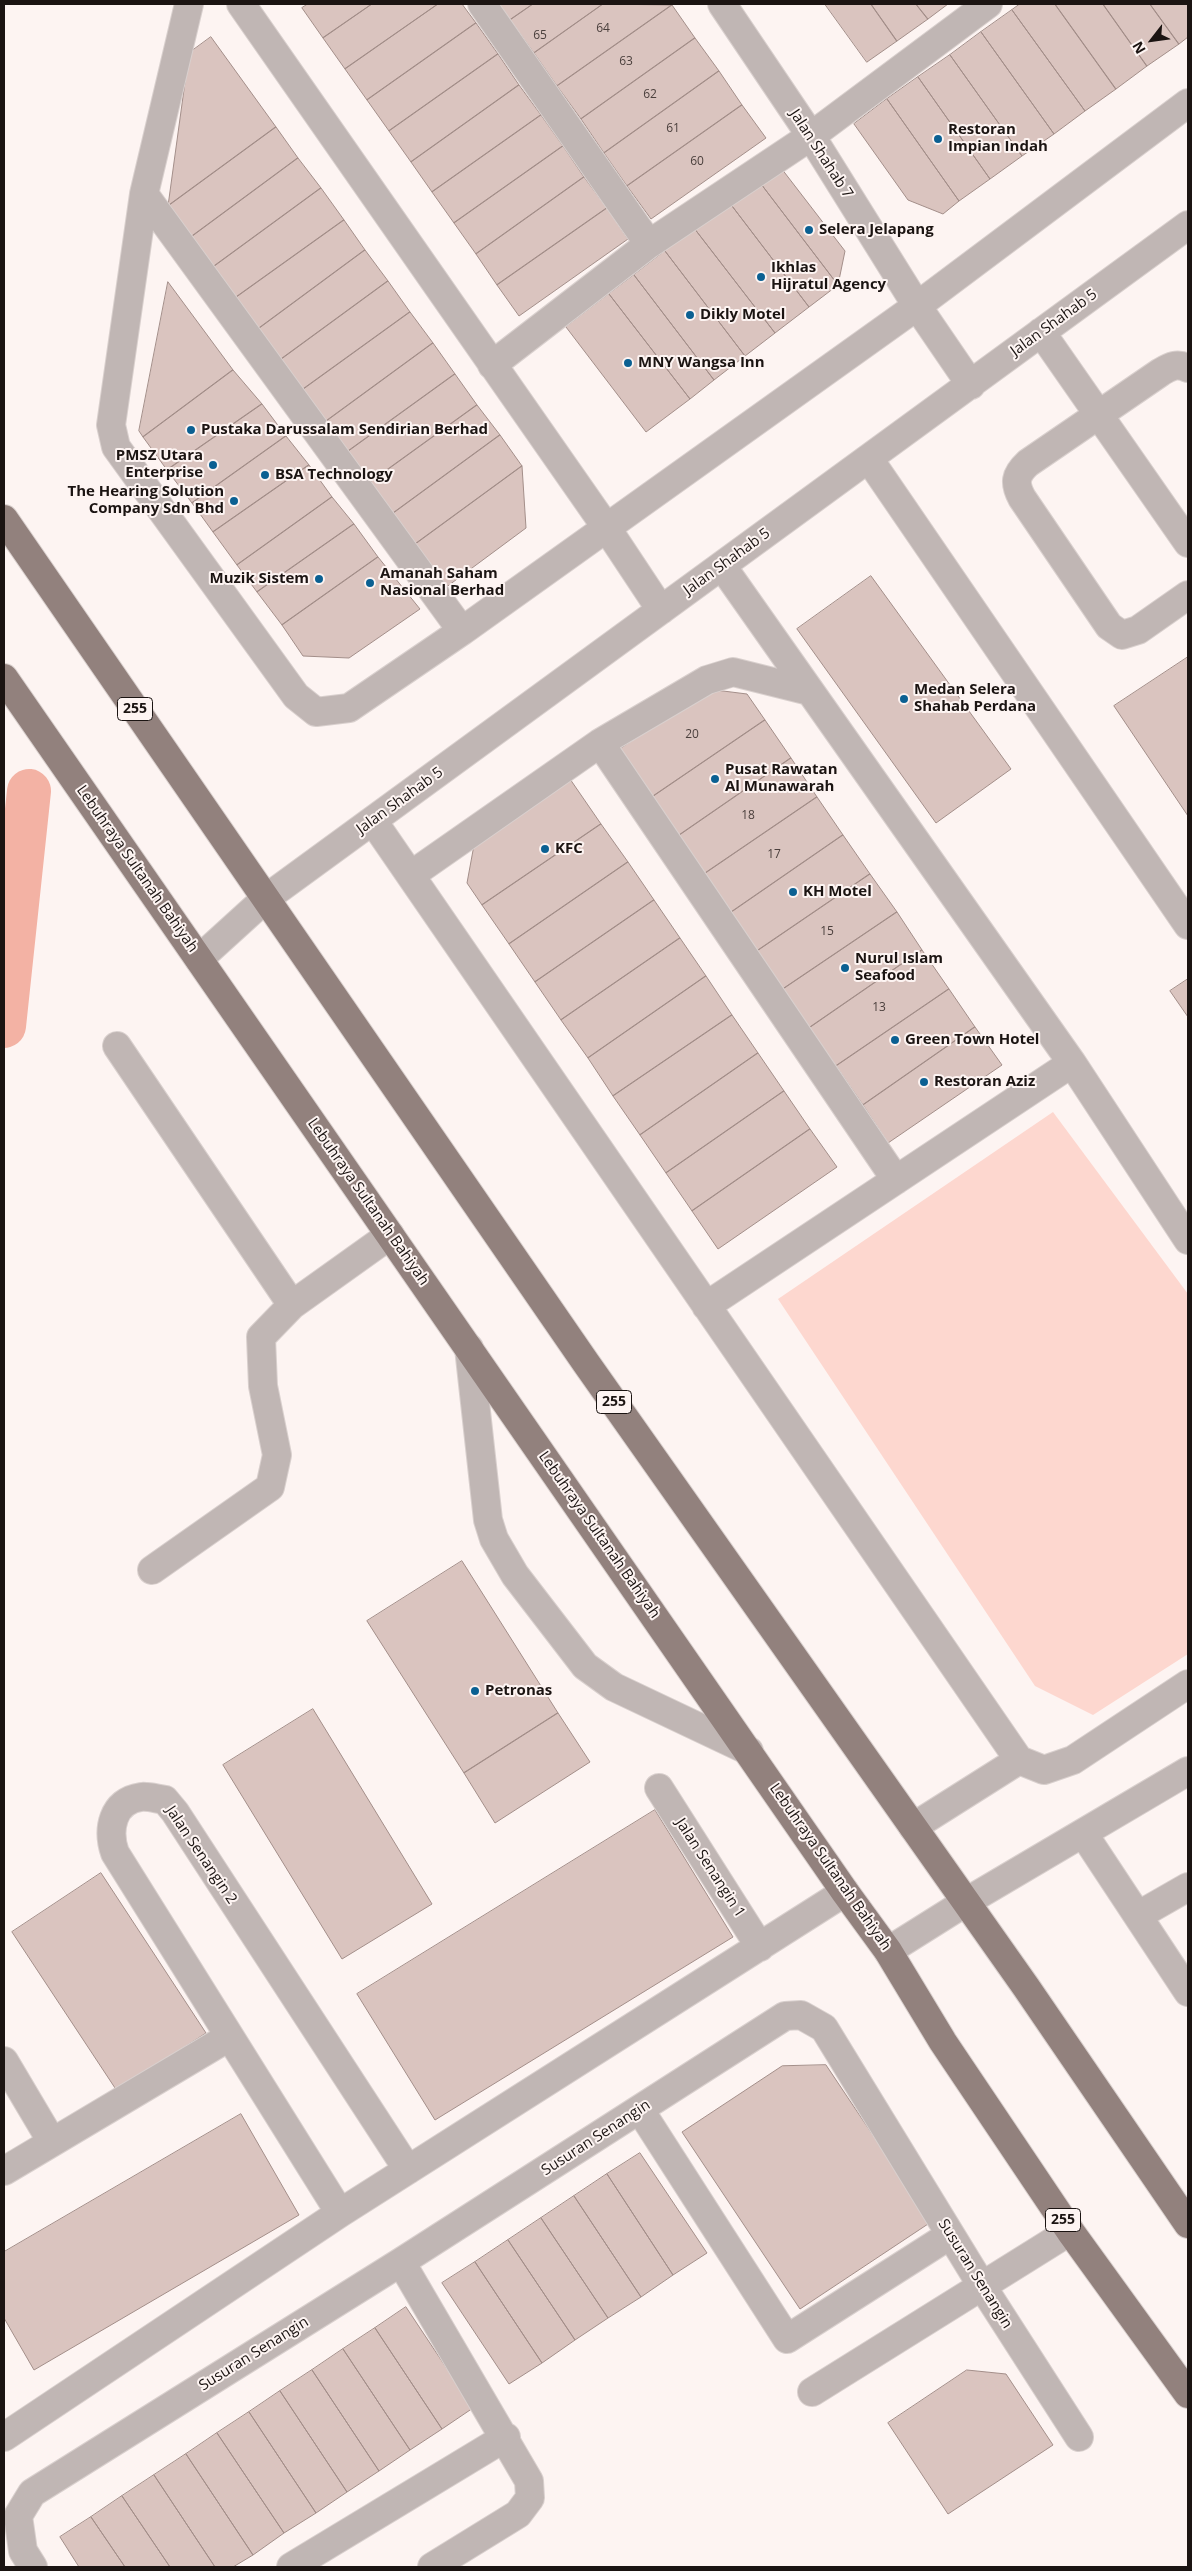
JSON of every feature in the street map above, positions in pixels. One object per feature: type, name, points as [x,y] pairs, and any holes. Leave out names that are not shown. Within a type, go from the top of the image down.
[{"type":"main road","name":"255","points":[[4,519],[586,1363],[966,1902],[1188,2224]]},
{"type":"main road","name":"Lebuhraya Sultanah Bahiyah","points":[[5,681],[845,1892],[888,1951],[943,2042],[1070,2230],[1188,2394]]},
{"type":"street","points":[[189,4],[144,194],[114,389],[111,425],[116,448],[296,696],[316,712],[349,708],[462,631],[917,306],[1188,103]]},
{"type":"street","points":[[241,4],[606,527],[661,610]]},
{"type":"street","points":[[482,4],[649,244]]},
{"type":"street","name":"Jalan Shahab 7","points":[[722,4],[811,136],[917,306],[971,384]]},
{"type":"street","points":[[492,365],[649,244],[811,136],[988,4]]},
{"type":"street","points":[[144,194],[462,631]]},
{"type":"street","name":"Jalan Shahab 5","points":[[199,959],[265,899],[1188,225]]},
{"type":"street","points":[[1041,332],[1188,542]]},
{"type":"street","points":[[1188,368],[1181,365],[1171,366],[1028,463],[1019,472],[1016,480],[1017,489],[1109,626],[1115,632],[1122,635],[1138,630],[1188,595]]},
{"type":"street","points":[[868,459],[1188,924]]},
{"type":"street","points":[[722,566],[1072,1063],[1188,1240]]},
{"type":"street","points":[[411,875],[600,743],[707,680],[733,672],[809,691]]},
{"type":"street","points":[[600,743],[896,1180]]},
{"type":"street","points":[[373,821],[1019,1760],[1044,1770],[1073,1760],[1188,1684]]},
{"type":"street","points":[[117,1046],[292,1305]]},
{"type":"street","points":[[706,1306],[1072,1063]]},
{"type":"street","points":[[152,1570],[270,1487],[278,1455],[264,1386],[260,1337],[292,1305],[390,1235]]},
{"type":"street","points":[[469,1348],[488,1520],[494,1540],[516,1575],[585,1666],[614,1687],[749,1751]]},
{"type":"street","points":[[913,1827],[1019,1760]]},
{"type":"street","points":[[888,1951],[966,1902],[1188,1770]]},
{"type":"street","name":"Jalan Senangin 1","points":[[659,1788],[760,1947]]},
{"type":"street","name":"Jalan Senangin 2","points":[[340,2213],[115,1853],[110,1839],[113,1817],[123,1804],[141,1797],[165,1800],[175,1812],[408,2170]]},
{"type":"street","points":[[1083,1833],[1140,1916],[1188,1992]]},
{"type":"street","points":[[1140,1916],[1188,1887]]},
{"type":"street","points":[[4,2437],[340,2213],[845,1892]]},
{"type":"street","name":"Susuran Senangin","points":[[33,2567],[23,2551],[18,2516],[32,2493],[401,2262],[786,2016],[801,2015],[824,2028],[950,2235],[1079,2437]]},
{"type":"street","points":[[4,2171],[229,2037]]},
{"type":"street","points":[[4,2061],[52,2142]]},
{"type":"street","points":[[640,2110],[787,2339],[950,2235]]},
{"type":"street","points":[[812,2392],[1070,2230]]},
{"type":"street","points":[[401,2262],[506,2437],[529,2481],[530,2498],[518,2514],[432,2567]]},
{"type":"street","points":[[290,2567],[506,2437]]},
{"type":"shaded area","points":[[1053,1112],[1188,1294],[1188,1654],[1093,1715],[1035,1686],[778,1299]]},
{"type":"building","points":[[308,4],[372,4],[323,38],[302,8]]},
{"type":"building","points":[[372,4],[438,4],[345,69],[323,38]]},
{"type":"building","points":[[438,4],[462,4],[476,23],[367,100],[345,69]]},
{"type":"building","points":[[499,4],[533,4],[510,20]]},
{"type":"building","points":[[533,4],[603,4],[534,53],[510,20]]},
{"type":"building","points":[[603,4],[672,5],[557,86],[534,53]]},
{"type":"building","points":[[825,4],[871,4],[897,41],[867,62]]},
{"type":"building","points":[[871,4],[916,4],[928,19],[897,41]]},
{"type":"building","points":[[916,4],[948,4],[928,19]]},
{"type":"building","points":[[1020,4],[1055,4],[1116,89],[1085,111],[1012,10]]},
{"type":"building","points":[[1055,4],[1103,4],[1147,66],[1116,89]]},
{"type":"building","points":[[1103,4],[1150,4],[1179,44],[1147,66]]},
{"type":"building","points":[[1150,4],[1188,4],[1188,37],[1179,44]]},
{"type":"building","points":[[672,5],[695,38],[581,119],[557,86]]},
{"type":"building","points":[[1012,10],[1085,111],[1054,134],[981,32]]},
{"type":"building","points":[[476,23],[498,54],[389,131],[367,100]]},
{"type":"building","points":[[981,32],[1054,134],[1022,156],[950,55]]},
{"type":"building","points":[[211,37],[276,127],[168,206],[189,53]]},
{"type":"building","points":[[695,38],[719,71],[604,153],[581,119]]},
{"type":"building","points":[[498,54],[519,85],[411,162],[389,131]]},
{"type":"building","points":[[950,55],[1022,156],[990,179],[918,77]]},
{"type":"building","points":[[719,71],[742,105],[627,186],[604,153]]},
{"type":"building","points":[[918,77],[990,179],[959,201],[887,99]]},
{"type":"building","points":[[519,85],[541,115],[432,192],[411,162]]},
{"type":"building","points":[[887,99],[959,201],[943,214],[908,200],[854,124]]},
{"type":"building","points":[[742,105],[766,138],[651,219],[627,186]]},
{"type":"building","points":[[541,115],[563,146],[454,223],[432,192]]},
{"type":"building","points":[[276,127],[298,158],[191,237],[168,206]]},
{"type":"building","points":[[563,146],[584,177],[476,254],[454,223]]},
{"type":"building","points":[[298,158],[321,188],[213,267],[191,237]]},
{"type":"building","points":[[778,164],[845,251],[838,285],[758,180]]},
{"type":"building","points":[[584,177],[607,208],[497,285],[476,254]]},
{"type":"building","points":[[758,180],[838,285],[809,307],[729,202]]},
{"type":"building","points":[[321,188],[344,220],[235,298],[213,267]]},
{"type":"building","points":[[729,202],[809,307],[775,333],[694,228]]},
{"type":"building","points":[[607,208],[628,239],[519,316],[497,285]]},
{"type":"building","points":[[344,220],[365,250],[258,329],[235,298]]},
{"type":"building","points":[[694,228],[775,333],[745,356],[665,251]]},
{"type":"building","points":[[365,250],[388,281],[280,360],[258,329]]},
{"type":"building","name":"Dikly Motel","points":[[665,251],[745,356],[714,380],[634,275]]},
{"type":"building","points":[[634,275],[714,380],[690,399],[609,294]]},
{"type":"building","points":[[388,281],[410,312],[302,390],[280,360]]},
{"type":"building","points":[[168,282],[233,370],[143,437],[139,431]]},
{"type":"building","name":"MNY Wangsa Inn","points":[[609,294],[690,399],[646,432],[566,327]]},
{"type":"building","points":[[410,312],[433,343],[325,422],[302,390]]},
{"type":"building","points":[[433,343],[455,374],[347,452],[325,422]]},
{"type":"building","points":[[233,370],[262,404],[167,470],[143,437]]},
{"type":"building","points":[[455,374],[477,405],[369,483],[347,452]]},
{"type":"building","points":[[262,404],[286,436],[192,503],[167,470]]},
{"type":"building","points":[[477,405],[500,435],[392,514],[369,483]]},
{"type":"building","points":[[500,435],[522,466],[414,545],[392,514]]},
{"type":"building","points":[[286,436],[309,465],[213,532],[192,503]]},
{"type":"building","points":[[309,465],[332,497],[237,565],[213,532]]},
{"type":"building","points":[[522,466],[526,528],[445,588],[414,545]]},
{"type":"building","points":[[332,497],[354,524],[257,592],[237,565]]},
{"type":"building","points":[[354,524],[378,557],[282,625],[257,592]]},
{"type":"building","name":"Amanah Saham Nasional Berhad","points":[[378,557],[420,609],[349,658],[303,656],[282,625]]},
{"type":"building","name":"Medan Selera Shahab Perdana","points":[[871,576],[1011,769],[936,823],[797,629]]},
{"type":"building","points":[[1188,657],[1188,816],[1114,706]]},
{"type":"building","points":[[707,689],[747,694],[765,720],[652,797],[619,750]]},
{"type":"building","points":[[765,720],[791,758],[678,836],[652,797]]},
{"type":"building","points":[[791,758],[817,797],[704,874],[678,836]]},
{"type":"building","points":[[570,779],[601,824],[482,905],[467,883],[474,845]]},
{"type":"building","points":[[817,797],[843,835],[730,913],[704,874]]},
{"type":"building","points":[[601,824],[628,862],[509,944],[482,905]]},
{"type":"building","points":[[843,835],[870,874],[757,951],[730,913]]},
{"type":"building","points":[[628,862],[654,900],[535,982],[509,944]]},
{"type":"building","points":[[870,874],[897,912],[783,989],[757,951]]},
{"type":"building","points":[[654,900],[680,938],[561,1020],[535,982]]},
{"type":"building","points":[[897,912],[922,950],[809,1028],[783,989]]},
{"type":"building","points":[[680,938],[706,976],[588,1058],[561,1020]]},
{"type":"building","points":[[922,950],[949,989],[836,1066],[809,1028]]},
{"type":"building","points":[[706,976],[732,1015],[613,1096],[588,1058]]},
{"type":"building","points":[[1188,979],[1188,1017],[1170,991]]},
{"type":"building","points":[[949,989],[975,1027],[863,1105],[836,1066]]},
{"type":"building","points":[[732,1015],[758,1053],[640,1135],[613,1096]]},
{"type":"building","points":[[975,1027],[1002,1065],[888,1143],[863,1105]]},
{"type":"building","points":[[758,1053],[784,1091],[666,1173],[640,1135]]},
{"type":"building","points":[[784,1091],[810,1129],[692,1211],[666,1173]]},
{"type":"building","points":[[810,1129],[837,1167],[718,1249],[692,1211]]},
{"type":"building","points":[[462,1561],[558,1713],[464,1773],[367,1621]]},
{"type":"building","points":[[313,1709],[432,1904],[342,1959],[223,1765]]},
{"type":"building","points":[[558,1713],[590,1762],[495,1823],[464,1773]]},
{"type":"building","points":[[655,1810],[733,1937],[435,2120],[357,1994]]},
{"type":"building","points":[[101,1873],[206,2033],[117,2091],[12,1932]]},
{"type":"building","points":[[826,2065],[931,2222],[800,2309],[682,2132],[782,2066]]},
{"type":"building","points":[[241,2114],[299,2215],[34,2370],[4,2318],[4,2252]]},
{"type":"building","points":[[640,2153],[707,2253],[673,2275],[607,2174]]},
{"type":"building","points":[[607,2174],[673,2275],[641,2297],[574,2196]]},
{"type":"building","points":[[574,2196],[641,2297],[608,2318],[541,2218]]},
{"type":"building","points":[[541,2218],[608,2318],[575,2340],[508,2240]]},
{"type":"building","points":[[508,2240],[575,2340],[542,2363],[475,2262]]},
{"type":"building","points":[[475,2262],[542,2363],[509,2384],[442,2283]]},
{"type":"building","points":[[406,2307],[473,2408],[442,2429],[375,2328]]},
{"type":"building","points":[[375,2328],[442,2429],[410,2450],[343,2349]]},
{"type":"building","points":[[343,2349],[410,2450],[379,2471],[312,2370]]},
{"type":"building","points":[[312,2370],[379,2471],[347,2492],[280,2391]]},
{"type":"building","points":[[967,2370],[1006,2374],[1053,2445],[948,2514],[888,2423]]},
{"type":"building","points":[[280,2391],[347,2492],[316,2513],[249,2412]]},
{"type":"building","points":[[249,2412],[316,2513],[284,2533],[217,2433]]},
{"type":"building","points":[[217,2433],[284,2533],[253,2555],[186,2454]]},
{"type":"building","points":[[186,2454],[253,2555],[233,2567],[215,2567],[154,2475]]},
{"type":"building","points":[[154,2475],[215,2567],[170,2567],[122,2496]]},
{"type":"building","points":[[122,2496],[170,2567],[125,2567],[91,2517]]},
{"type":"building","points":[[91,2517],[125,2567],[79,2567],[60,2537]]},
{"type":"waterway","points":[[4,1026],[29,791]]},
{"type":"place","name":"Restoran Impian Indah","points":[[938,139]]},
{"type":"place","name":"Selera Jelapang","points":[[809,230]]},
{"type":"place","name":"Ikhlas Hijratul Agency","points":[[761,277]]},
{"type":"place","name":"Dikly Motel","points":[[690,315]]},
{"type":"place","name":"MNY Wangsa Inn","points":[[628,363]]},
{"type":"place","name":"Pustaka Darussalam Sendirian Berhad","points":[[191,430]]},
{"type":"place","name":"PMSZ Utara Enterprise","points":[[213,465]]},
{"type":"place","name":"BSA Technology","points":[[265,475]]},
{"type":"place","name":"The Hearing Solution Company Sdn Bhd","points":[[234,501]]},
{"type":"place","name":"Muzik Sistem","points":[[319,579]]},
{"type":"place","name":"Amanah Saham Nasional Berhad","points":[[370,583]]},
{"type":"place","name":"Medan Selera Shahab Perdana","points":[[904,699]]},
{"type":"place","name":"Pusat Rawatan Al Munawarah","points":[[715,779]]},
{"type":"place","name":"KFC","points":[[545,849]]},
{"type":"place","name":"KH Motel","points":[[793,892]]},
{"type":"place","name":"Nurul Islam Seafood","points":[[845,968]]},
{"type":"place","name":"Green Town Hotel","points":[[895,1040]]},
{"type":"place","name":"Restoran Aziz","points":[[924,1082]]},
{"type":"place","name":"Petronas","points":[[475,1691]]}]
